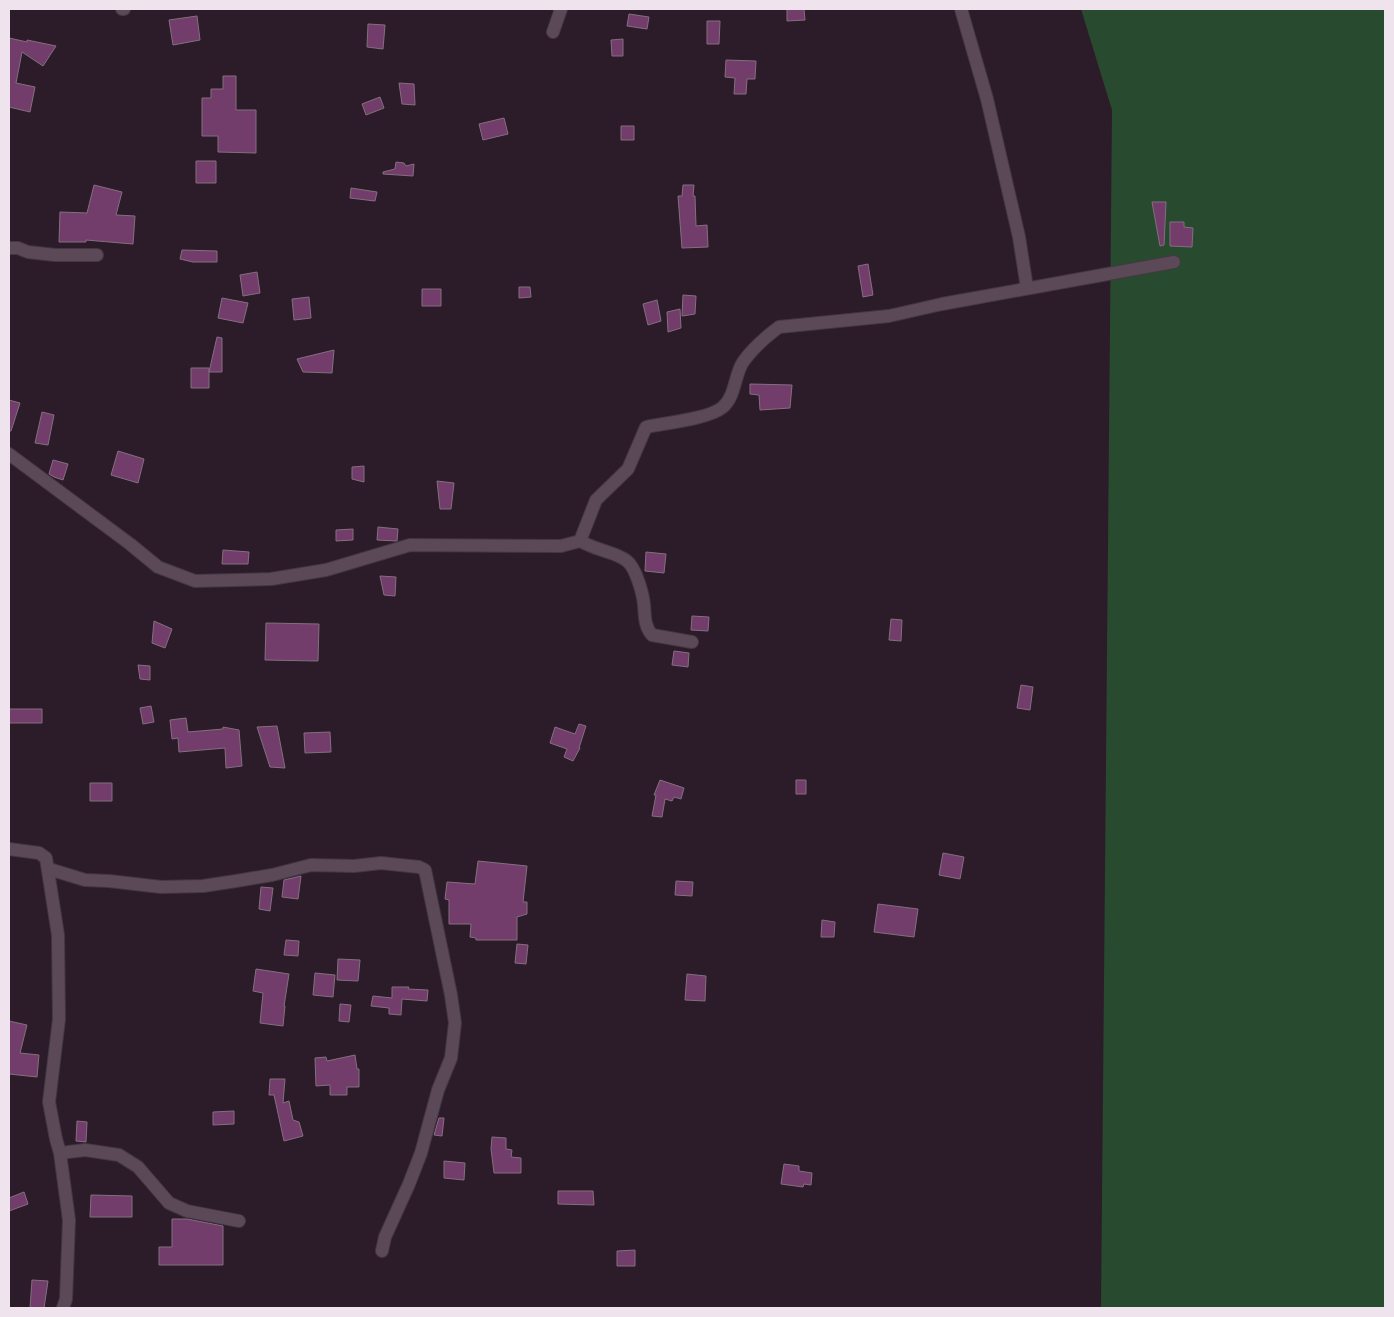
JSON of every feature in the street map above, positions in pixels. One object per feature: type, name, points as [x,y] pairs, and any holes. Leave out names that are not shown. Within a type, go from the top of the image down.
[{"type":"street","points":[[553,32],[561,9]]},
{"type":"street","points":[[961,9],[987,99],[1019,237],[1027,288]]},
{"type":"street","points":[[9,248],[54,255],[97,255]]},
{"type":"street","points":[[580,541],[596,500],[628,470],[646,427],[708,415],[723,407],[731,397],[743,362],[765,338],[779,327],[889,316],[942,304],[1174,262]]},
{"type":"street","points":[[9,454],[158,567],[195,581],[271,579],[326,570],[410,545],[561,546],[580,541],[600,550],[611,552],[629,562],[638,580],[644,599],[646,622],[648,630],[652,635],[692,642]]},
{"type":"street","points":[[9,849],[40,853],[46,858],[58,934],[59,1019],[49,1102],[60,1153],[69,1220],[66,1299],[63,1308]]},
{"type":"street","points":[[49,869],[85,880],[161,887],[203,886],[272,875],[310,865],[354,866],[381,863],[419,867],[425,870],[456,1023],[452,1058],[438,1090],[421,1153],[386,1236],[382,1251]]},
{"type":"street","points":[[60,1153],[85,1150],[119,1155],[138,1166],[169,1203],[186,1210],[239,1221]]},
{"type":"green space","points":[[1081,9],[1385,9],[1385,1308],[1101,1308],[1112,110]]},
{"type":"building","points":[[787,9],[804,9],[805,20],[787,21]]},
{"type":"building","points":[[629,14],[649,17],[647,29],[627,26]]},
{"type":"building","points":[[197,16],[200,40],[173,45],[169,20]]},
{"type":"building","points":[[707,21],[720,21],[719,44],[707,44]]},
{"type":"building","points":[[368,24],[385,25],[383,49],[367,47]]},
{"type":"building","points":[[9,38],[56,46],[43,66],[22,52],[16,83],[35,87],[30,112],[9,107]]},
{"type":"building","points":[[623,39],[623,56],[612,56],[611,40]]},
{"type":"building","points":[[726,60],[756,61],[755,79],[747,79],[746,94],[734,94],[735,78],[725,77]]},
{"type":"building","points":[[223,76],[236,76],[236,110],[256,110],[256,153],[218,152],[218,136],[202,136],[202,98],[211,98],[211,89],[223,89]]},
{"type":"building","points":[[399,83],[414,84],[415,105],[402,104]]},
{"type":"building","points":[[380,97],[384,108],[366,115],[362,104]]},
{"type":"building","points":[[504,118],[508,134],[483,140],[479,124]]},
{"type":"building","points":[[621,126],[634,126],[634,140],[621,140]]},
{"type":"building","points":[[196,161],[216,161],[216,183],[196,183]]},
{"type":"building","points":[[396,162],[404,163],[406,166],[414,164],[413,176],[383,174],[383,172],[395,169]]},
{"type":"building","points":[[94,185],[122,192],[116,215],[135,216],[133,244],[86,240],[86,242],[59,242],[60,212],[87,213]]},
{"type":"building","points":[[683,185],[694,185],[693,196],[695,196],[696,226],[707,225],[708,247],[682,248],[678,196],[682,196]]},
{"type":"building","points":[[351,188],[377,192],[375,201],[350,198]]},
{"type":"building","points":[[1152,202],[1166,202],[1164,245],[1160,246]]},
{"type":"building","points":[[1170,222],[1184,222],[1184,227],[1193,228],[1192,247],[1170,246]]},
{"type":"building","points":[[182,250],[217,251],[217,262],[193,262],[180,259]]},
{"type":"building","points":[[868,264],[873,295],[863,297],[858,266]]},
{"type":"building","points":[[257,272],[260,293],[243,296],[240,275]]},
{"type":"building","points":[[519,287],[530,287],[531,297],[519,298]]},
{"type":"building","points":[[422,289],[441,289],[441,306],[422,306]]},
{"type":"building","points":[[683,295],[696,296],[695,314],[682,316]]},
{"type":"building","points":[[309,297],[311,318],[294,320],[292,299]]},
{"type":"building","points":[[222,298],[248,303],[243,323],[218,318]]},
{"type":"building","points":[[657,300],[661,321],[648,325],[643,304]]},
{"type":"building","points":[[680,309],[681,328],[668,332],[667,312]]},
{"type":"building","points":[[217,337],[222,338],[222,372],[209,372]]},
{"type":"building","points":[[334,350],[332,373],[303,372],[297,359]]},
{"type":"building","points":[[191,368],[209,368],[209,388],[191,388]]},
{"type":"building","points":[[750,384],[792,385],[790,408],[760,410],[759,395],[750,394]]},
{"type":"building","points":[[9,400],[20,403],[11,431],[9,431]]},
{"type":"building","points":[[42,412],[54,415],[48,445],[35,443]]},
{"type":"building","points":[[118,451],[144,459],[138,483],[111,475]]},
{"type":"building","points":[[53,460],[68,464],[63,480],[49,474]]},
{"type":"building","points":[[364,466],[364,482],[352,479],[352,467]]},
{"type":"building","points":[[437,481],[454,483],[451,509],[440,509]]},
{"type":"building","points":[[378,527],[398,529],[397,541],[377,540]]},
{"type":"building","points":[[353,529],[353,540],[336,541],[336,530]]},
{"type":"building","points":[[223,550],[249,552],[248,564],[222,564]]},
{"type":"building","points":[[646,552],[666,554],[664,573],[645,571]]},
{"type":"building","points":[[380,576],[396,577],[395,596],[384,595]]},
{"type":"building","points":[[692,616],[709,617],[708,631],[691,630]]},
{"type":"building","points":[[891,619],[902,620],[901,641],[889,640]]},
{"type":"building","points":[[154,621],[172,629],[165,648],[152,643]]},
{"type":"building","points":[[266,623],[319,624],[318,661],[265,660]]},
{"type":"building","points":[[674,651],[689,653],[688,667],[672,665]]},
{"type":"building","points":[[138,665],[150,666],[150,680],[140,679]]},
{"type":"building","points":[[1021,685],[1033,687],[1030,710],[1017,708]]},
{"type":"building","points":[[151,706],[154,722],[143,724],[140,708]]},
{"type":"building","points":[[9,709],[42,709],[42,723],[9,723]]},
{"type":"building","points":[[186,718],[188,732],[223,729],[223,727],[239,730],[242,766],[226,768],[225,748],[179,752],[178,738],[172,739],[170,720]]},
{"type":"building","points":[[579,724],[586,726],[580,748],[573,761],[564,757],[567,749],[550,743],[555,727],[575,734]]},
{"type":"building","points":[[277,726],[285,768],[270,767],[257,727]]},
{"type":"building","points":[[330,732],[331,752],[305,753],[304,733]]},
{"type":"building","points":[[660,780],[684,788],[681,799],[674,797],[672,801],[665,799],[662,817],[652,816],[656,795],[654,795]]},
{"type":"building","points":[[796,780],[806,780],[806,794],[796,794]]},
{"type":"building","points":[[90,783],[112,783],[112,801],[90,801]]},
{"type":"building","points":[[943,853],[964,857],[960,879],[939,875]]},
{"type":"building","points":[[478,861],[527,866],[523,902],[527,902],[527,914],[517,917],[517,940],[476,940],[476,938],[470,937],[471,924],[449,924],[449,900],[445,899],[447,882],[475,884]]},
{"type":"building","points":[[301,876],[298,899],[282,897],[284,880]]},
{"type":"building","points":[[676,881],[693,882],[692,896],[675,895]]},
{"type":"building","points":[[261,887],[273,888],[270,911],[259,909]]},
{"type":"building","points":[[878,904],[918,909],[914,937],[874,932]]},
{"type":"building","points":[[822,920],[835,922],[834,937],[821,937]]},
{"type":"building","points":[[286,940],[299,941],[298,956],[284,955]]},
{"type":"building","points":[[517,944],[528,945],[526,964],[515,963]]},
{"type":"building","points":[[338,959],[360,960],[358,981],[337,980]]},
{"type":"building","points":[[256,969],[289,974],[283,1026],[260,1023],[263,993],[253,991]]},
{"type":"building","points":[[315,973],[335,975],[333,997],[313,995]]},
{"type":"building","points":[[687,974],[706,976],[705,1001],[685,1000]]},
{"type":"building","points":[[392,987],[428,990],[427,1001],[402,999],[401,1015],[389,1014],[389,1008],[371,1006],[373,996],[392,998]]},
{"type":"building","points":[[340,1004],[351,1005],[349,1022],[339,1021]]},
{"type":"building","points":[[9,1021],[27,1025],[20,1053],[39,1055],[37,1077],[9,1074]]},
{"type":"building","points":[[355,1055],[357,1069],[359,1069],[359,1087],[347,1087],[347,1095],[330,1095],[330,1085],[316,1086],[315,1058],[326,1057],[327,1061]]},
{"type":"building","points":[[270,1079],[285,1079],[283,1103],[289,1101],[293,1120],[299,1122],[303,1136],[284,1141],[274,1095],[269,1095]]},
{"type":"building","points":[[234,1111],[234,1124],[213,1125],[213,1112]]},
{"type":"building","points":[[439,1118],[444,1118],[442,1136],[434,1135]]},
{"type":"building","points":[[77,1121],[87,1122],[86,1142],[76,1141]]},
{"type":"building","points":[[492,1137],[506,1138],[506,1149],[512,1150],[511,1157],[521,1158],[521,1173],[494,1173],[491,1149]]},
{"type":"building","points":[[444,1161],[465,1163],[464,1180],[444,1178]]},
{"type":"building","points":[[784,1164],[799,1166],[799,1171],[812,1173],[811,1185],[804,1184],[803,1187],[781,1184]]},
{"type":"building","points":[[558,1191],[593,1191],[594,1205],[558,1204]]},
{"type":"building","points":[[24,1192],[28,1204],[9,1211],[9,1198]]},
{"type":"building","points":[[91,1195],[132,1196],[132,1217],[90,1217]]},
{"type":"building","points":[[172,1219],[187,1219],[223,1226],[223,1265],[159,1265],[159,1247],[172,1247]]},
{"type":"building","points":[[635,1250],[635,1266],[617,1266],[617,1251]]},
{"type":"building","points":[[32,1280],[48,1281],[44,1308],[30,1308]]}]
